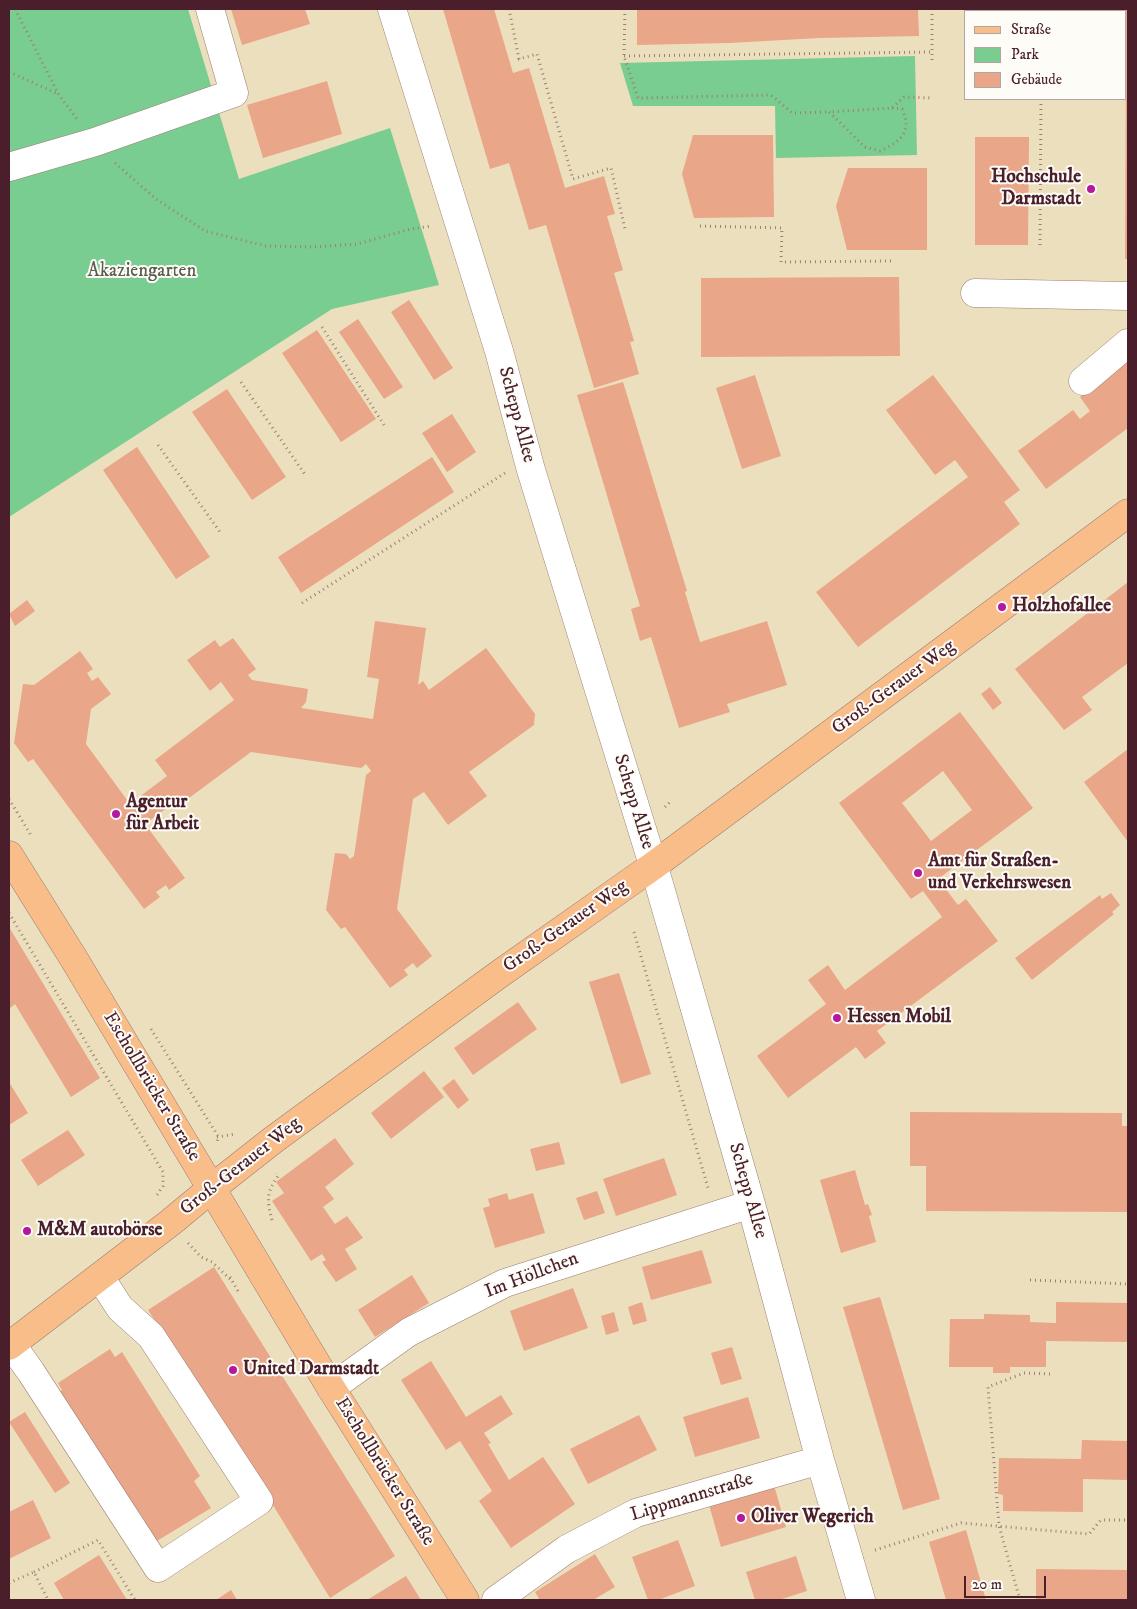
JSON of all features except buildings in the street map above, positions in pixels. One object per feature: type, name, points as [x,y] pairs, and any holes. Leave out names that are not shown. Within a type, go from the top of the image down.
[{"type":"main road","name":"Groß-Gerauer Weg","points":[[10,1345],[171,1222],[212,1188],[498,975],[653,866],[1128,513]]},
{"type":"main road","name":"Eschollbrücker Straße","points":[[9,855],[74,959],[331,1388],[465,1600]]},
{"type":"street","points":[[9,167],[95,142],[234,93],[210,9]]},
{"type":"street","name":"Schepp Allee","points":[[392,9],[499,351],[528,458],[653,866],[751,1204],[860,1600]]},
{"type":"street","points":[[975,293],[1128,296]]},
{"type":"street","points":[[1082,381],[1128,343]]},
{"type":"street","name":"Im Höllchen","points":[[331,1388],[409,1332],[505,1282],[751,1204]]},
{"type":"street","points":[[10,1345],[31,1372],[158,1568],[258,1501],[151,1336],[120,1308],[100,1277]]},
{"type":"street","name":"Lippmannstraße","points":[[496,1600],[567,1549],[636,1513],[820,1460]]},
{"type":"path","points":[[9,72],[58,94],[15,9]]},
{"type":"path","points":[[509,9],[519,59],[537,54],[573,178],[611,168],[625,229]]},
{"type":"path","points":[[625,9],[624,56],[638,98],[770,95],[792,113],[902,109],[907,119],[905,134],[893,145],[880,151],[865,147],[830,112]]},
{"type":"path","points":[[932,9],[932,60]]},
{"type":"path","points":[[624,56],[933,52]]},
{"type":"path","points":[[892,108],[904,97],[933,98]]},
{"type":"path","points":[[1040,245],[1042,100]]},
{"type":"path","points":[[95,142],[122,170],[156,199],[205,231],[266,246],[312,247],[357,244],[411,229],[459,222]]},
{"type":"path","points":[[700,226],[782,228],[781,262],[894,261]]},
{"type":"path","points":[[322,327],[384,425]]},
{"type":"path","points":[[241,382],[306,476]]},
{"type":"path","points":[[158,444],[220,532]]},
{"type":"path","points":[[302,603],[528,458]]},
{"type":"path","points":[[662,810],[672,800]]},
{"type":"path","points":[[9,913],[165,1171],[163,1186],[154,1200]]},
{"type":"path","points":[[634,932],[716,1215]]},
{"type":"path","points":[[272,1220],[267,1202],[271,1185],[278,1176],[275,1172]]},
{"type":"path","points":[[188,1242],[201,1257],[212,1262],[232,1281]]},
{"type":"path","points":[[212,1262],[220,1256]]},
{"type":"path","points":[[1030,1280],[1128,1284]]},
{"type":"path","points":[[1020,1600],[999,1526],[988,1387],[1024,1373],[1052,1374]]},
{"type":"path","points":[[848,1558],[961,1523],[1089,1534],[1101,1520],[1128,1520]]},
{"type":"path","points":[[9,1583],[98,1540],[135,1600]]},
{"type":"path","points":[[34,1572],[48,1600]]},
{"type":"green space","name":"Akaziengarten","points":[[9,9],[188,9],[239,179],[390,128],[439,285],[332,309],[9,517]]},
{"type":"green space","points":[[915,56],[917,155],[776,158],[775,106],[633,106],[620,63]]},
{"type":"place","name":"Hochschule Darmstadt","points":[[1091,189]]},
{"type":"place","name":"Holzhofallee","points":[[1002,607]]},
{"type":"place","name":"Agentur für Arbeit","points":[[116,814]]},
{"type":"place","name":"Amt für Straßen- und Verkehrswesen","points":[[918,873]]},
{"type":"place","name":"Hessen Mobil","points":[[837,1018]]},
{"type":"place","name":"M&M autobörse","points":[[27,1231]]},
{"type":"place","name":"United Darmstadt","points":[[233,1370]]},
{"type":"place","name":"Oliver Wegerich","points":[[741,1518]]}]
